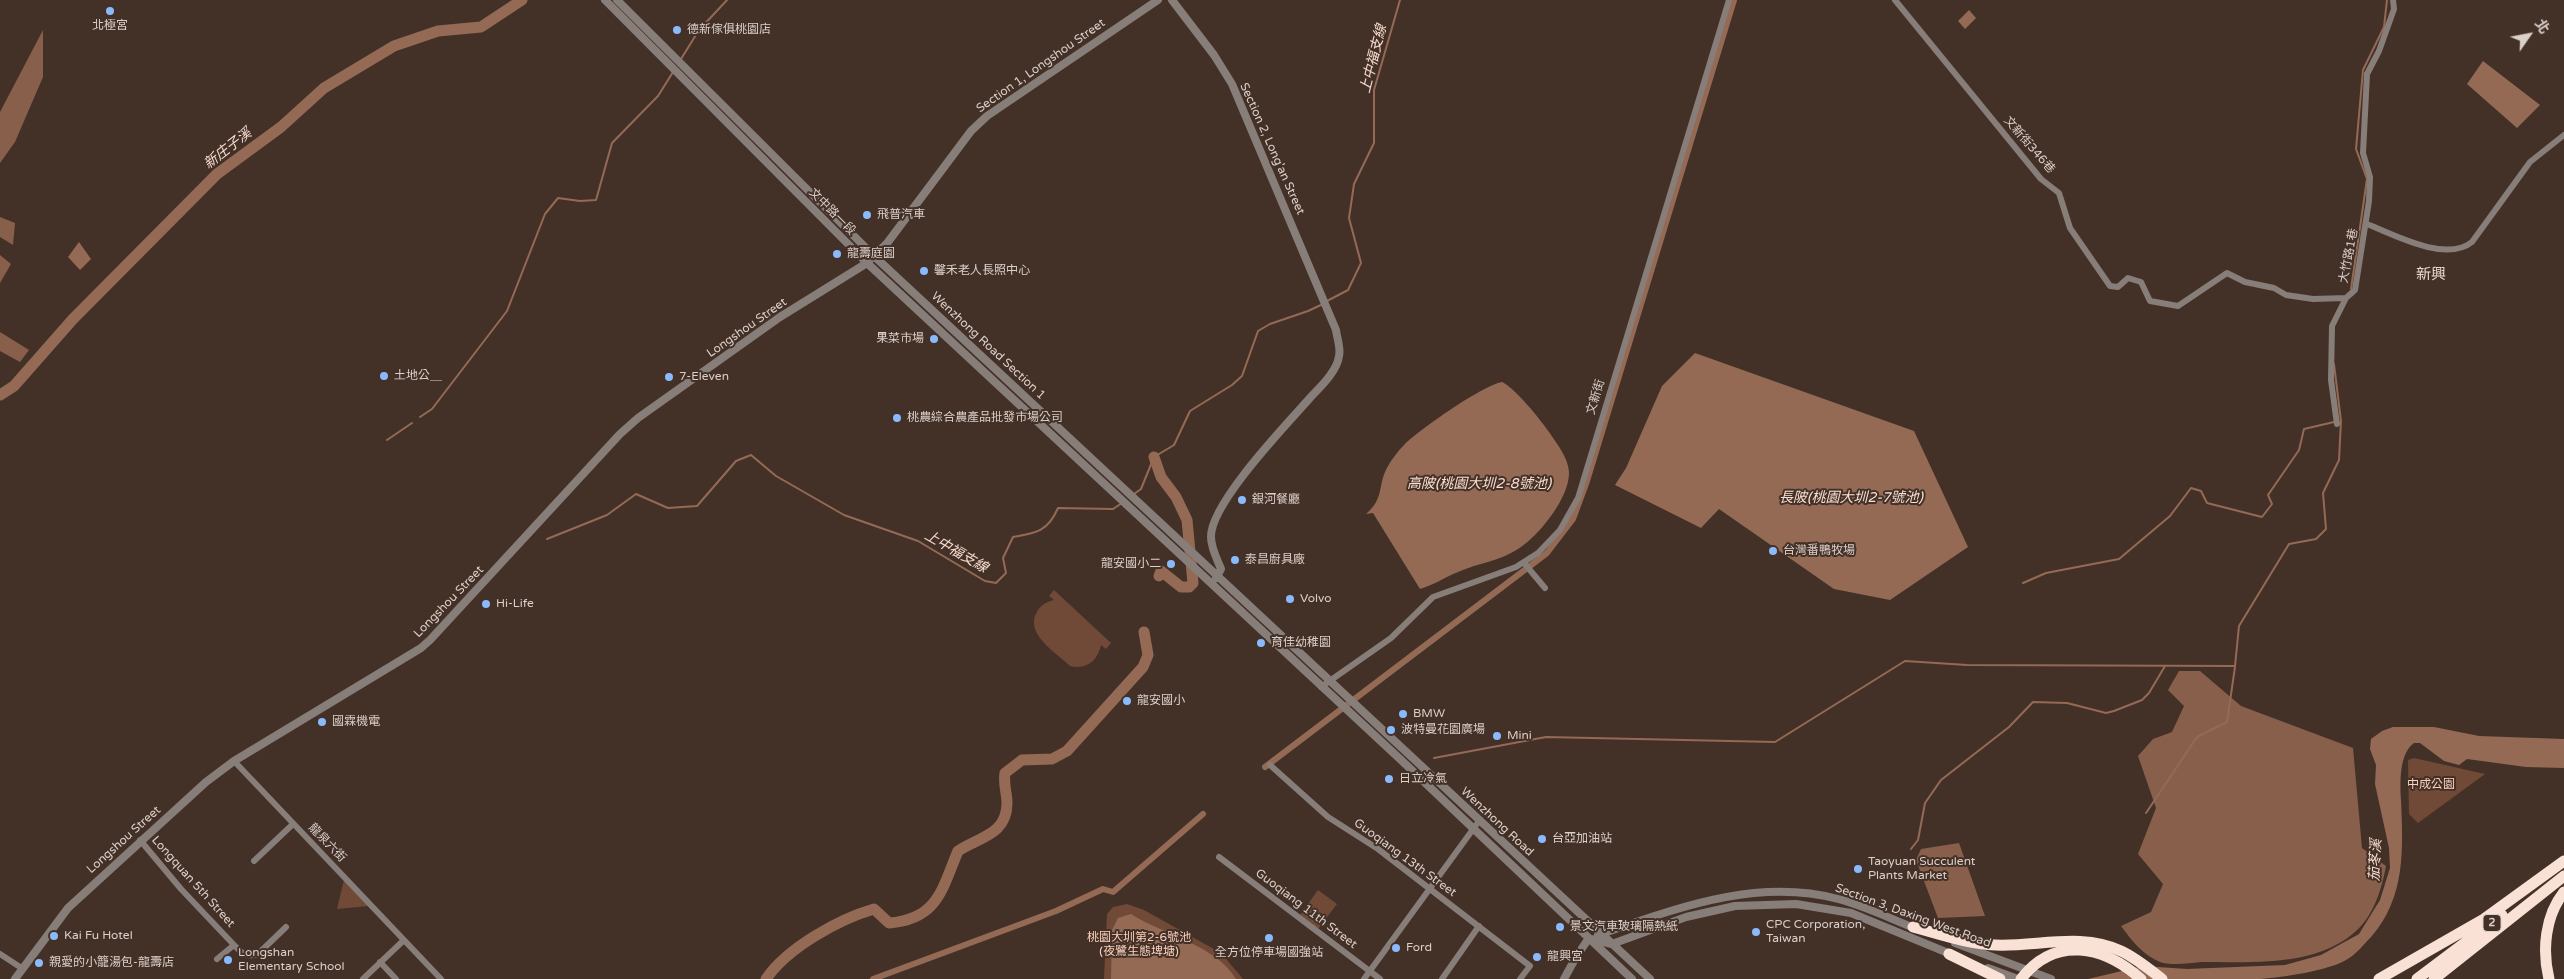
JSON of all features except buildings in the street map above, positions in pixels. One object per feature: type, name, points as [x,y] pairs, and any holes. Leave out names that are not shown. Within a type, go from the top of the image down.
[{"type":"highway","points":[[2379,979],[2484,919],[2564,861]]},
{"type":"highway","name":"2","points":[[2417,979],[2478,934],[2564,861]]},
{"type":"highway","name":"2","points":[[2434,979],[2564,876]]},
{"type":"highway","points":[[2549,979],[2546,941],[2553,912],[2564,892]]},
{"type":"highway","points":[[1913,927],[1981,944],[2014,945],[2076,941],[2108,946],[2135,958],[2162,979]]},
{"type":"highway","points":[[2546,941],[2554,979]]},
{"type":"highway","points":[[2020,979],[2031,968],[2048,956],[2078,950],[2110,956],[2141,979]]},
{"type":"highway","points":[[1949,954],[2000,979]]},
{"type":"highway","points":[[2374,979],[2406,965]]},
{"type":"street","points":[[605,0],[642,31]]},
{"type":"street","name":"Wenzhong Road Section 1","points":[[617,0],[642,31],[679,62],[874,256],[1330,680]]},
{"type":"street","name":"Section 1, Longshou Street","points":[[874,256],[888,242],[971,131],[986,116],[1158,0]]},
{"type":"street","name":"Section 2, Long'an Street","points":[[1172,0],[1214,55],[1232,84],[1336,330],[1340,356],[1324,382],[1250,467],[1220,512],[1212,527],[1211,537],[1221,570],[1219,576]]},
{"type":"street","name":"文新街","points":[[1321,687],[1391,638],[1433,597],[1526,565],[1560,530],[1578,498],[1729,0]]},
{"type":"street","name":"文新街346巷","points":[[1895,0],[2041,179],[2059,193],[2070,228],[2110,286],[2118,286],[2128,278],[2141,282],[2150,301],[2178,306],[2227,273],[2245,282],[2274,288],[2286,295],[2314,299],[2349,295]]},
{"type":"street","name":"大竹路1巷","points":[[2338,422],[2331,380],[2332,328],[2358,279],[2359,256],[2367,224],[2370,177],[2363,153],[2367,74],[2379,51],[2394,9],[2393,0]]},
{"type":"street","name":"文中路一段","points":[[642,31],[675,70],[867,263],[1209,581]]},
{"type":"street","points":[[716,112],[722,105]]},
{"type":"street","points":[[2367,224],[2426,247],[2457,250],[2465,248],[2472,242],[2530,162],[2564,135]]},
{"type":"street","points":[[757,152],[763,146]]},
{"type":"street","name":"Longshou Street","points":[[20,975],[68,908],[140,840],[206,782],[234,761],[421,648],[454,617],[626,429],[780,318],[867,263],[874,256]]},
{"type":"street","points":[[1005,392],[1012,384]]},
{"type":"street","points":[[1526,565],[1545,588]]},
{"type":"street","points":[[1219,576],[1209,581],[1321,687]]},
{"type":"street","name":"Wenzhong Road","points":[[1330,680],[1650,979]]},
{"type":"street","name":"Wenzhong Road","points":[[1321,687],[1400,759],[1632,979]]},
{"type":"street","points":[[1400,759],[1406,752]]},
{"type":"street","name":"龍泉六街","points":[[234,761],[441,979]]},
{"type":"street","name":"Guoqiang 13th Street","points":[[1270,765],[1328,817],[1378,849],[1530,966],[1520,979]]},
{"type":"street","points":[[1364,979],[1479,821]]},
{"type":"street","points":[[254,860],[293,824]]},
{"type":"street","name":"Longquan 5th Street","points":[[140,840],[181,889],[234,945],[217,959]]},
{"type":"street","name":"Guoqiang 11th Street","points":[[1219,857],[1380,979]]},
{"type":"street","name":"Section 3, Daxing West Road","points":[[1589,938],[1691,904],[1745,893],[1792,891],[1838,899],[2051,979]]},
{"type":"street","name":"Section 3, Daxing West Road","points":[[1612,944],[1686,917],[1719,909],[1753,904],[1796,904],[1851,913],[1949,954],[2020,979]]},
{"type":"street","points":[[1442,979],[1479,926]]},
{"type":"street","points":[[234,945],[244,955],[252,956],[258,954],[286,927]]},
{"type":"street","points":[[1564,979],[1589,938],[1612,944]]},
{"type":"street","points":[[362,979],[404,940]]},
{"type":"street","points":[[0,954],[20,975]]},
{"type":"street","points":[[380,962],[396,979]]},
{"type":"green space","points":[[1054,590],[1111,643],[1106,649],[1101,645],[1100,650],[1091,663],[1082,667],[1070,666],[1043,642],[1034,627],[1034,618],[1038,610],[1047,602],[1054,600],[1049,596]]},
{"type":"green space","name":"中成公園","points":[[2414,758],[2485,774],[2418,823],[2409,814],[2408,760]]},
{"type":"green space","points":[[344,880],[368,906],[337,909]]},
{"type":"green space","points":[[1318,890],[1337,904],[1318,929],[1300,915]]},
{"type":"green space","name":"桃園大圳第2-6號池 (夜鷺生態埤塘)","points":[[1127,904],[1144,910],[1221,953],[1243,979],[1104,979],[1107,914],[1113,907]]},
{"type":"shaded area","points":[[43,30],[43,77],[15,142],[0,163],[0,112]]},
{"type":"shaded area","points":[[0,217],[15,223],[13,245],[0,237]]},
{"type":"shaded area","points":[[0,255],[11,264],[0,283]]},
{"type":"shaded area","points":[[0,332],[29,350],[20,362],[0,351]]},
{"type":"shaded area","points":[[2179,671],[2200,671],[2241,706],[2353,748],[2362,848],[2386,866],[2379,892],[2368,917],[2356,931],[2340,943],[2303,957],[2283,960],[2170,964],[2160,962],[2143,951],[2121,926],[2151,912],[2163,884],[2138,854],[2156,808],[2138,756],[2153,739],[2172,732],[2184,706],[2168,690]]},
{"type":"shaded area","points":[[1959,843],[1985,916],[1938,918],[1916,860],[1921,849]]},
{"type":"water","points":[[1969,10],[1976,18],[1965,29],[1958,21]]},
{"type":"water","points":[[2483,61],[2540,105],[2517,128],[2467,84]]},
{"type":"water","points":[[79,242],[91,259],[80,270],[68,257]]},
{"type":"water","name":"長陂(桃園大圳2-7號池)","points":[[1695,353],[1914,431],[1968,547],[1890,600],[1834,589],[1719,509],[1701,528],[1615,485],[1626,468],[1662,386]]},
{"type":"water","name":"高陂(桃園大圳2-8號池)","points":[[1502,382],[1527,404],[1562,451],[1567,461],[1569,472],[1564,493],[1544,526],[1518,549],[1420,589],[1373,513],[1366,514],[1376,502],[1388,466],[1404,445],[1452,409],[1481,391]]},
{"type":"water","points":[[2393,727],[2434,727],[2479,736],[2564,739],[2564,768],[2526,767],[2467,759],[2459,765],[2444,761],[2420,743],[2414,743],[2409,748],[2403,761],[2400,785],[2402,854],[2400,872],[2391,906],[2371,937],[2353,955],[2338,964],[2305,973],[2261,979],[2088,979],[2143,966],[2187,969],[2285,965],[2321,955],[2359,934],[2380,900],[2390,868],[2389,848],[2375,784],[2376,765],[2370,749],[2371,739],[2382,731]]},
{"type":"water","name":"桃園大圳第2-6號池 (夜鷺生態埤塘)","points":[[1131,914],[1188,941],[1216,957],[1236,979],[1111,979],[1112,930],[1118,918]]},
{"type":"waterway","name":"新庄子溪","points":[[0,395],[14,386],[73,319],[217,174],[281,127],[324,88],[394,46],[438,31],[481,27],[522,0]]},
{"type":"waterway","points":[[681,59],[699,30],[727,0]]},
{"type":"waterway","name":"上中福支線","points":[[1327,301],[1348,290],[1361,263],[1349,218],[1354,184],[1374,143],[1374,90],[1400,0]]},
{"type":"waterway","points":[[1265,767],[1547,553],[1573,519],[1586,484],[1734,0]]},
{"type":"waterway","points":[[2351,289],[2367,179],[2356,149],[2363,70],[2384,27],[2387,0]]},
{"type":"waterway","points":[[420,417],[432,409],[507,311],[545,214],[558,198],[580,201],[596,200],[612,143],[658,96],[673,72]]},
{"type":"waterway","name":"上中福支線","points":[[1134,494],[1141,489],[1154,457],[1174,445],[1190,411],[1232,385],[1242,376],[1258,331],[1270,324],[1323,304]]},
{"type":"waterway","points":[[1434,758],[1546,737],[1775,742],[1905,661],[1967,665],[2235,666],[2239,626],[2289,544],[2316,539],[2326,529],[2323,493],[2339,460],[2341,421],[2334,364]]},
{"type":"waterway","points":[[2023,583],[2046,573],[2119,559],[2170,516],[2191,488],[2201,491],[2207,503],[2262,517],[2272,504],[2268,495],[2299,450],[2304,429],[2334,422]]},
{"type":"waterway","points":[[387,440],[412,423]]},
{"type":"waterway","name":"上中福支線","points":[[547,539],[607,515],[636,494],[668,508],[697,506],[736,461],[751,455],[776,476],[844,515],[918,541],[985,581],[996,583],[1006,573],[1003,558],[1013,537],[1041,530],[1050,522],[1058,508],[1113,509],[1122,503]]},
{"type":"waterway","points":[[1154,457],[1161,477],[1176,497],[1187,520],[1193,583],[1189,587],[1181,587],[1161,571],[1159,576]]},
{"type":"waterway","points":[[766,979],[787,956],[800,946],[845,920],[874,909],[889,923],[905,920],[918,915],[928,908],[936,900],[942,889],[958,851],[990,834],[1002,822],[1006,814],[1007,803],[1004,781],[1005,773],[1022,760],[1052,759],[1067,751],[1143,667],[1148,655],[1144,632]]},
{"type":"waterway","points":[[1911,849],[1918,840],[1925,803],[1941,780],[2009,727],[2033,702],[2067,703],[2106,713],[2114,711],[2142,700],[2149,693],[2165,666]]},
{"type":"waterway","points":[[2146,813],[2197,737],[2227,722],[2235,667]]},
{"type":"waterway","points":[[873,979],[1056,911],[1103,889],[1113,892],[1203,814]]},
{"type":"place","name":"北極宮","points":[[110,11]]},
{"type":"place","name":"德新傢俱桃園店","points":[[677,30]]},
{"type":"place","name":"飛普汽車","points":[[867,215]]},
{"type":"place","name":"龍壽庭園","points":[[837,254]]},
{"type":"place","name":"馨禾老人長照中心","points":[[924,271]]},
{"type":"place","name":"果菜市場","points":[[934,339]]},
{"type":"place","name":"土地公＿","points":[[384,376]]},
{"type":"place","name":"7-Eleven","points":[[669,377]]},
{"type":"place","name":"桃農綜合農產品批發市場公司","points":[[897,418]]},
{"type":"place","name":"銀河餐廳","points":[[1242,500]]},
{"type":"place","name":"台灣番鴨牧場","points":[[1773,551]]},
{"type":"place","name":"泰昌廚具廠","points":[[1235,560]]},
{"type":"place","name":"龍安國小二","points":[[1171,564]]},
{"type":"place","name":"Volvo","points":[[1290,599]]},
{"type":"place","name":"Hi-Life","points":[[486,604]]},
{"type":"place","name":"育佳幼稚園","points":[[1261,643]]},
{"type":"place","name":"龍安國小","points":[[1127,701]]},
{"type":"place","name":"BMW","points":[[1403,714]]},
{"type":"place","name":"國霖機電","points":[[322,722]]},
{"type":"place","name":"波特曼花園廣場","points":[[1391,730]]},
{"type":"place","name":"Mini","points":[[1497,736]]},
{"type":"place","name":"日立冷氣","points":[[1389,779]]},
{"type":"place","name":"台亞加油站","points":[[1542,839]]},
{"type":"place","name":"Taoyuan Succulent Plants Market","points":[[1858,869]]},
{"type":"place","name":"景文汽車玻璃隔熱紙","points":[[1560,927]]},
{"type":"place","name":"CPC Corporation, Taiwan","points":[[1756,932]]},
{"type":"place","name":"Kai Fu Hotel","points":[[54,936]]},
{"type":"place","name":"全方位停車場國強站","points":[[1269,938]]},
{"type":"place","name":"Ford","points":[[1396,948]]},
{"type":"place","name":"龍興宮","points":[[1537,957]]},
{"type":"place","name":"Longshan Elementary School","points":[[228,960]]},
{"type":"place","name":"親愛的小籠湯包-龍壽店","points":[[39,963]]},
{"type":"district","name":"新興","points":[[2431,275]]},
{"type":"water label","name":"茄苳溪","points":[[2376,860]]}]
